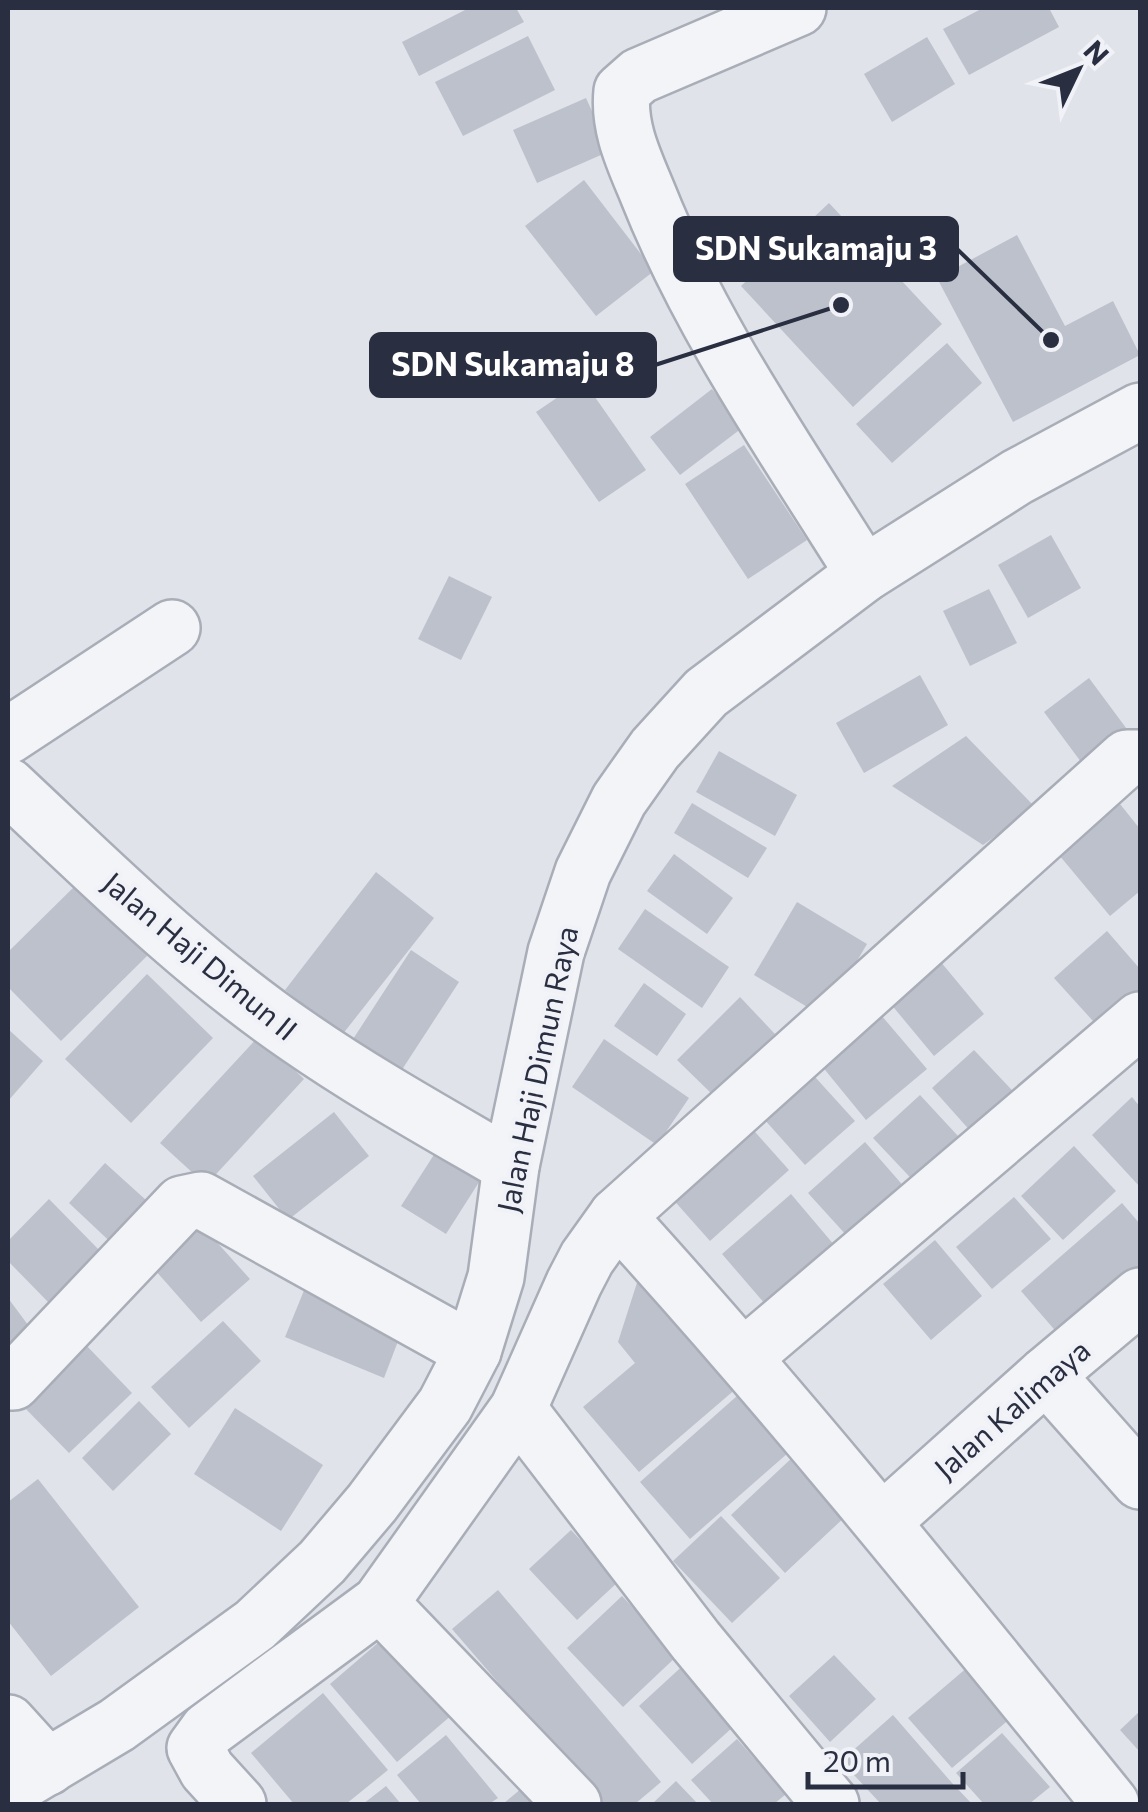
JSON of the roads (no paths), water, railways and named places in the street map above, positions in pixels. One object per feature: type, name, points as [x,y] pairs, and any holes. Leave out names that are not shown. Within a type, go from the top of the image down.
[{"type":"street","points":[[798,8],[639,76],[622,91],[620,115],[669,248],[698,305],[864,574]]},
{"type":"street","name":"Jalan Haji Dimun Raya","points":[[28,1778],[197,1670],[255,1626],[322,1562],[445,1405],[472,1351],[496,1278],[511,1166],[556,952],[583,872],[619,800],[655,749],[706,692],[864,574],[1017,477],[1140,411]]},
{"type":"street","points":[[8,736],[172,628]]},
{"type":"street","points":[[238,1804],[207,1770],[194,1748],[208,1730],[380,1602],[518,1409],[581,1271],[617,1216],[1127,758],[1140,758]]},
{"type":"street","name":"Jalan Haji Dimun II","points":[[8,786],[170,938],[225,982],[298,1036],[511,1166]]},
{"type":"street","points":[[744,1356],[1140,1020]]},
{"type":"street","points":[[8,1382],[13,1382],[182,1204],[202,1200],[472,1351]]},
{"type":"street","points":[[617,1216],[744,1356],[883,1521],[1111,1804]]},
{"type":"street","name":"Jalan Kalimaya","points":[[883,1521],[1140,1296]]},
{"type":"street","points":[[1046,1375],[1140,1480]]},
{"type":"street","points":[[518,1409],[696,1641],[831,1804]]},
{"type":"street","points":[[380,1602],[573,1804]]},
{"type":"street","points":[[8,1723],[28,1778]]},
{"type":"place","name":"SDN Sukamaju 8","points":[[841,305]]},
{"type":"place","name":"SDN Sukamaju 3","points":[[1051,340]]}]
